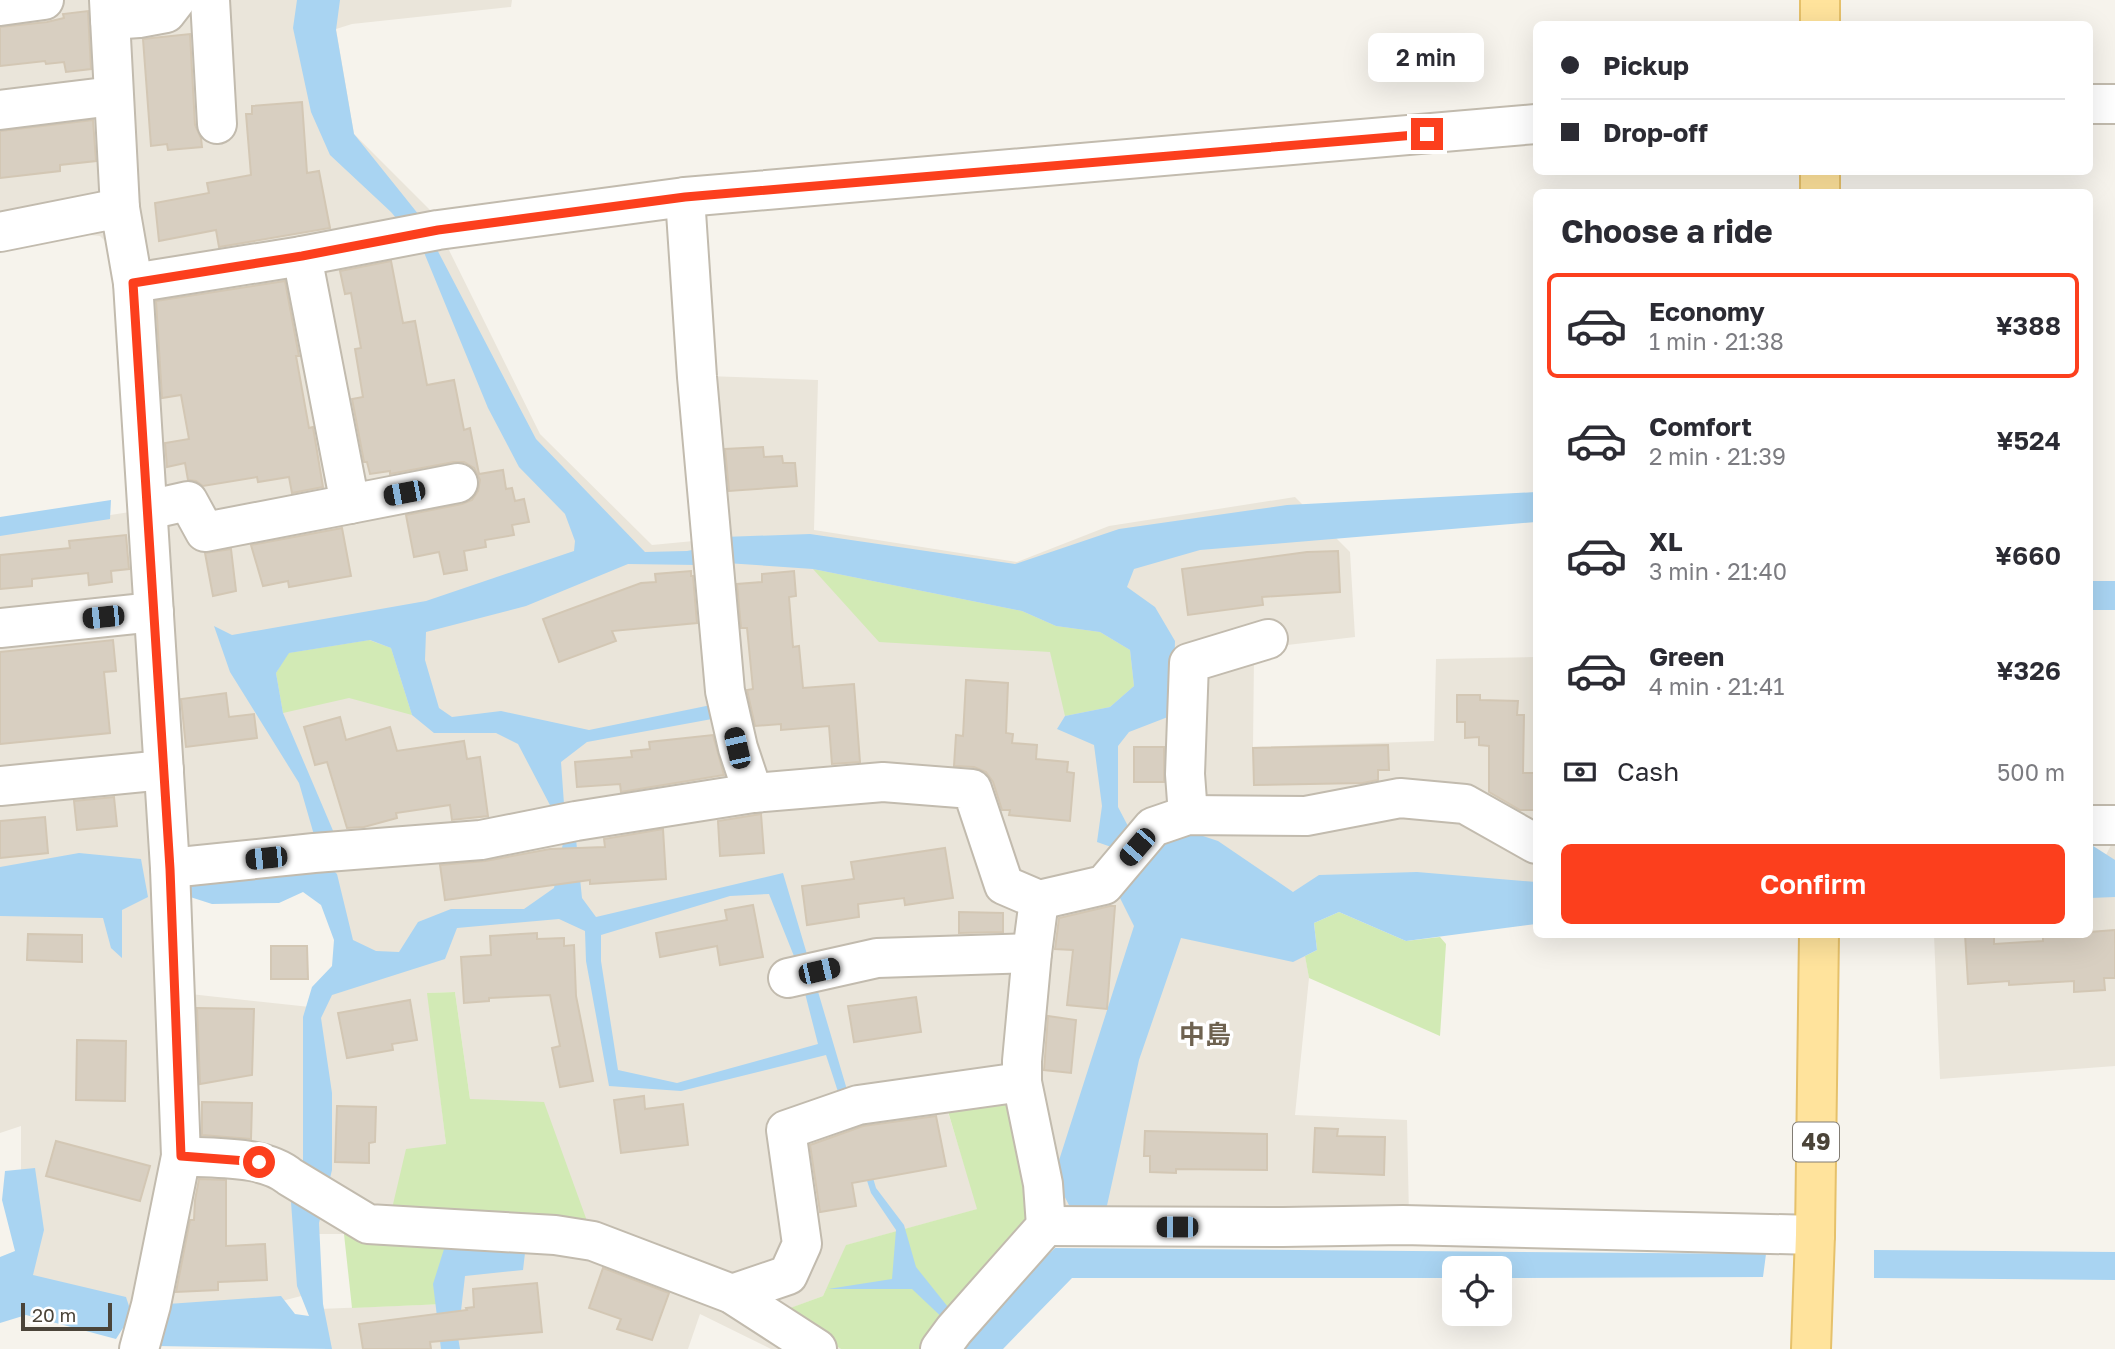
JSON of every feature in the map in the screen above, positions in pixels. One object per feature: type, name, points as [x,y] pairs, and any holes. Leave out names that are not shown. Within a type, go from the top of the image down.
[{"type":"main road","points":[[1820,0],[1820,21]]},
{"type":"main road","name":"49","points":[[1811,1349],[1819,938]]},
{"type":"street","points":[[0,6],[44,0]]},
{"type":"street","points":[[140,1345],[151,1305],[181,1156],[170,869],[155,612],[133,283],[120,208],[109,10],[139,18],[166,13],[176,0]]},
{"type":"street","points":[[210,0],[217,124]]},
{"type":"street","points":[[0,110],[113,96]]},
{"type":"street","points":[[2093,104],[2115,104]]},
{"type":"street","points":[[133,283],[302,256],[438,230],[685,197],[1533,124]]},
{"type":"street","points":[[685,197],[697,377],[725,691],[737,748],[752,793]]},
{"type":"street","points":[[0,232],[120,208]]},
{"type":"street","points":[[302,256],[350,504]]},
{"type":"street","points":[[148,510],[188,501],[205,532],[458,483]]},
{"type":"street","points":[[0,628],[155,612]]},
{"type":"street","points":[[1188,815],[1185,774],[1189,663],[1268,639]]},
{"type":"street","points":[[0,786],[164,770]]},
{"type":"street","points":[[170,869],[481,840],[752,793],[883,782],[972,789],[1004,884],[1040,901],[1104,885],[1153,827],[1188,815],[1306,816],[1400,798],[1465,804],[1533,842]]},
{"type":"street","points":[[2093,825],[2115,825]]},
{"type":"street","points":[[940,1349],[1046,1226],[1043,1184],[1022,1082],[1032,953],[1040,901]]},
{"type":"street","points":[[804,974],[877,958],[1032,953]]},
{"type":"street","points":[[732,1294],[788,1275],[802,1244],[786,1130],[847,1109],[1022,1082]]},
{"type":"street","points":[[181,1156],[259,1162],[280,1168],[290,1177],[368,1224],[555,1235],[593,1241],[732,1294],[817,1349]]},
{"type":"street","points":[[1046,1226],[1403,1225],[1815,1235]]},
{"type":"shaded area","points":[[0,0],[512,0],[511,7],[352,24],[336,29],[354,134],[433,213],[540,434],[652,545],[704,540],[707,376],[818,380],[814,530],[1017,562],[1109,526],[1295,497],[1350,552],[1355,637],[1279,646],[1254,657],[1253,747],[1434,741],[1436,659],[1533,657],[1533,891],[1297,909],[1309,978],[1295,1115],[1407,1120],[1409,1217],[1065,1218],[947,1109],[978,1209],[847,1245],[823,1296],[783,1311],[841,1349],[771,1349],[700,1314],[688,1349],[325,1349],[319,1309],[445,1304],[470,1099],[455,992],[428,993],[446,1144],[386,1234],[301,1234],[305,1295],[175,1329],[21,1288],[21,1126],[0,1133],[0,532],[130,512],[112,248],[100,236],[79,234],[0,250]],"holes":[[[315,860],[347,955],[310,1007],[181,993],[177,874]]]},
{"type":"shaded area","points":[[2115,837],[2115,1066],[1940,1079],[1934,938],[2093,938],[2093,870],[2099,869]]},
{"type":"green space","points":[[813,569],[1022,611],[1056,626],[1100,632],[1130,650],[1134,686],[1110,707],[1065,716],[1050,652],[879,642]]},
{"type":"green space","points":[[369,640],[391,648],[412,715],[349,698],[283,713],[276,673],[288,653]]},
{"type":"green space","points":[[1339,912],[1406,941],[1440,937],[1446,944],[1440,1036],[1309,978],[1305,956],[1317,950],[1314,923]]},
{"type":"green space","points":[[455,992],[470,1099],[544,1102],[587,1221],[518,1221],[517,1259],[456,1261],[445,1304],[352,1308],[344,1234],[386,1234],[406,1149],[446,1144],[427,993]]},
{"type":"green space","points":[[1014,1100],[1037,1221],[942,1316],[921,1349],[841,1349],[782,1311],[823,1296],[846,1245],[977,1209],[947,1108]]},
{"type":"water","points":[[297,0],[340,0],[336,30],[354,134],[419,215],[536,439],[645,552],[687,551],[722,544],[723,537],[810,534],[1015,564],[1119,529],[1287,505],[1533,492],[1533,522],[1200,550],[1134,569],[1127,587],[1155,607],[1175,641],[1173,715],[1129,732],[1118,746],[1118,807],[1129,828],[1117,849],[1097,842],[1102,806],[1094,745],[1057,729],[1065,716],[1110,707],[1134,686],[1130,650],[1100,632],[1056,626],[1022,611],[813,569],[726,563],[628,564],[526,606],[426,632],[425,660],[439,708],[452,717],[501,711],[589,730],[711,705],[712,719],[587,742],[561,762],[564,804],[576,839],[582,898],[596,917],[783,873],[876,1188],[904,1225],[916,1267],[956,1317],[948,1323],[912,1289],[828,1289],[892,1279],[896,1230],[871,1193],[826,1055],[681,1091],[609,1086],[586,961],[585,931],[559,919],[457,928],[445,959],[332,995],[321,1018],[332,1093],[332,1170],[319,1223],[323,1304],[332,1349],[157,1346],[153,1337],[123,1328],[116,1339],[26,1315],[0,1323],[0,1257],[15,1251],[2,1200],[5,1171],[35,1168],[44,1230],[33,1275],[126,1297],[129,1306],[157,1313],[168,1304],[281,1296],[295,1314],[309,1316],[297,1286],[291,1202],[303,1161],[303,1017],[312,987],[332,966],[334,940],[321,905],[303,892],[279,903],[212,904],[184,895],[199,878],[322,860],[337,874],[353,940],[376,951],[399,952],[418,922],[451,909],[524,909],[554,888],[563,843],[551,807],[518,744],[496,733],[434,733],[412,715],[391,648],[370,640],[289,653],[276,673],[283,713],[334,833],[314,835],[299,783],[230,672],[214,626],[232,635],[426,601],[574,551],[575,541],[565,514],[519,467],[488,408],[423,250],[391,212],[330,155],[311,112],[293,28]],"holes":[[[769,894],[798,966],[818,1044],[677,1083],[618,1070],[601,961],[601,935],[730,896]]]},
{"type":"water","points":[[111,500],[110,519],[0,536],[0,517]]},
{"type":"water","points":[[2093,581],[2115,581],[2115,610],[2093,610]]},
{"type":"water","points":[[1194,833],[1218,841],[1293,892],[1319,875],[1417,872],[1533,882],[1533,924],[1406,941],[1339,912],[1314,923],[1317,950],[1293,962],[1181,938],[1139,1060],[1106,1210],[1071,1209],[1054,1176],[1134,926],[1116,890],[1163,842]]},
{"type":"water","points":[[2093,846],[2115,860],[2115,897],[2093,898]]},
{"type":"water","points":[[79,853],[141,859],[148,897],[122,910],[122,958],[111,948],[103,918],[0,916],[0,867]]},
{"type":"water","points":[[1055,1248],[1766,1254],[1763,1277],[1512,1278],[1512,1256],[1442,1256],[1442,1278],[1072,1278],[1003,1349],[961,1349],[977,1326]]},
{"type":"water","points":[[444,1249],[525,1253],[523,1270],[465,1276],[458,1337],[460,1349],[441,1349],[433,1284]]},
{"type":"water","points":[[1874,1250],[2115,1252],[2115,1280],[1874,1278]]},
{"type":"building","points":[[88,11],[91,69],[66,72],[64,62],[46,64],[45,61],[0,66],[0,27],[47,22],[64,18],[63,14]]},
{"type":"building","points":[[190,34],[195,125],[202,147],[168,150],[167,144],[151,146],[143,39]]},
{"type":"building","points":[[302,102],[307,173],[319,171],[330,228],[219,247],[216,230],[159,241],[155,203],[209,193],[207,183],[251,175],[246,114],[252,114],[252,106]]},
{"type":"building","points":[[93,120],[96,161],[60,165],[60,171],[0,178],[0,131]]},
{"type":"building","points":[[391,261],[403,323],[415,321],[427,385],[454,380],[464,430],[470,428],[479,474],[503,470],[506,489],[512,488],[515,501],[524,499],[529,522],[512,525],[514,535],[485,540],[486,547],[464,551],[467,570],[444,574],[439,552],[414,557],[406,515],[472,500],[478,491],[480,480],[474,468],[464,462],[454,462],[390,474],[390,471],[370,474],[367,462],[364,462],[352,399],[363,397],[355,349],[361,348],[351,293],[345,294],[340,271]]},
{"type":"building","points":[[285,281],[309,428],[313,427],[323,487],[292,493],[289,477],[258,482],[257,477],[203,486],[188,480],[185,463],[167,467],[165,443],[189,439],[181,395],[162,398],[156,301]]},
{"type":"building","points":[[763,447],[764,457],[782,456],[783,463],[795,463],[797,486],[729,491],[725,449]]},
{"type":"building","points":[[342,528],[351,576],[289,587],[288,581],[263,586],[251,545]]},
{"type":"building","points":[[126,535],[129,569],[111,571],[112,582],[89,585],[88,573],[32,579],[32,586],[0,589],[0,555],[70,548],[69,541]]},
{"type":"building","points":[[231,549],[236,591],[213,596],[205,553]]},
{"type":"building","points":[[1338,551],[1340,592],[1262,597],[1263,605],[1188,615],[1182,569],[1307,552]]},
{"type":"building","points":[[691,571],[697,623],[612,631],[616,641],[559,662],[543,619],[641,583],[656,582],[655,574]]},
{"type":"building","points":[[794,571],[796,596],[789,597],[793,647],[799,646],[803,688],[854,684],[860,762],[832,764],[829,726],[781,730],[781,724],[755,726],[747,690],[753,689],[747,628],[741,628],[737,584],[762,582],[762,574]]},
{"type":"building","points":[[113,640],[116,671],[104,672],[110,733],[0,744],[0,652]]},
{"type":"building","points":[[966,680],[1008,683],[1006,733],[1013,734],[1012,743],[1037,745],[1036,759],[1068,762],[1067,772],[1074,773],[1070,821],[1009,815],[1010,810],[1002,810],[993,782],[986,772],[974,767],[954,766],[956,735],[963,736]]},
{"type":"building","points":[[226,693],[229,717],[254,714],[257,738],[186,747],[181,699]]},
{"type":"building","points":[[1457,695],[1480,695],[1480,700],[1518,701],[1517,715],[1524,715],[1523,773],[1533,773],[1533,810],[1520,810],[1489,792],[1489,746],[1479,745],[1479,737],[1465,738],[1465,722],[1457,722]]},
{"type":"building","points":[[340,717],[346,740],[390,727],[397,751],[464,741],[467,759],[480,757],[488,816],[452,820],[450,805],[396,813],[397,818],[364,827],[347,828],[327,762],[315,765],[304,727]]},
{"type":"building","points":[[713,735],[724,775],[621,792],[620,784],[577,787],[575,762],[632,757],[631,751],[650,749],[649,742]]},
{"type":"building","points":[[1388,745],[1389,770],[1378,770],[1378,780],[1363,783],[1254,785],[1253,748]]},
{"type":"building","points":[[1134,747],[1164,747],[1164,782],[1134,782]]},
{"type":"building","points":[[114,797],[117,826],[77,830],[74,801]]},
{"type":"building","points":[[761,814],[764,853],[720,856],[718,821]]},
{"type":"building","points":[[45,817],[48,853],[0,858],[0,821]]},
{"type":"building","points":[[663,829],[666,879],[590,884],[590,880],[445,900],[440,865],[485,861],[550,849],[605,847],[604,839]]},
{"type":"building","points":[[945,848],[953,898],[905,905],[904,898],[858,904],[859,917],[807,925],[802,886],[854,879],[851,862]]},
{"type":"building","points":[[753,905],[763,957],[720,965],[717,946],[660,957],[656,933],[727,920],[725,910]]},
{"type":"building","points":[[1115,906],[1107,1009],[1067,1005],[1073,950],[1055,949],[1059,918]]},
{"type":"building","points":[[959,912],[1003,913],[1003,932],[959,933]]},
{"type":"building","points":[[2115,930],[2115,978],[2104,978],[2105,990],[2074,992],[2074,981],[2009,985],[2009,981],[1968,984],[1965,938],[1994,938],[1994,944],[2043,941],[2043,938],[2093,938],[2093,932]]},
{"type":"building","points":[[537,933],[537,939],[564,938],[564,946],[574,945],[576,996],[593,1081],[560,1087],[552,1048],[560,1046],[550,995],[489,998],[489,1001],[464,1003],[461,957],[491,955],[490,936]]},
{"type":"building","points":[[28,934],[82,935],[82,962],[27,960]]},
{"type":"building","points":[[271,946],[307,946],[308,979],[271,979]]},
{"type":"building","points":[[916,997],[921,1032],[854,1042],[848,1006]]},
{"type":"building","points":[[410,1000],[417,1040],[392,1044],[393,1050],[347,1058],[338,1013]]},
{"type":"building","points":[[197,1008],[254,1009],[252,1075],[200,1084]]},
{"type":"building","points":[[1048,1016],[1076,1020],[1071,1073],[1044,1070]]},
{"type":"building","points":[[77,1040],[126,1041],[125,1101],[76,1100]]},
{"type":"building","points":[[644,1096],[645,1109],[683,1104],[688,1145],[621,1153],[614,1100]]},
{"type":"building","points":[[202,1102],[252,1103],[251,1139],[202,1135]]},
{"type":"building","points":[[337,1106],[376,1107],[375,1142],[369,1143],[369,1163],[335,1162]]},
{"type":"building","points":[[936,1116],[946,1166],[852,1183],[856,1206],[820,1212],[810,1145],[863,1126]]},
{"type":"building","points":[[1315,1128],[1338,1129],[1337,1136],[1385,1137],[1384,1175],[1313,1172]]},
{"type":"building","points":[[1145,1131],[1267,1134],[1267,1170],[1176,1169],[1176,1173],[1150,1172],[1150,1156],[1144,1156]]},
{"type":"building","points":[[56,1141],[150,1166],[140,1201],[46,1176]]},
{"type":"building","points":[[199,1179],[226,1180],[226,1246],[265,1244],[267,1280],[218,1282],[218,1290],[176,1292],[190,1220],[194,1220]]},
{"type":"building","points":[[603,1268],[669,1293],[652,1340],[617,1329],[621,1319],[589,1308]]},
{"type":"building","points":[[537,1283],[542,1332],[430,1342],[431,1349],[363,1349],[359,1324],[467,1310],[466,1308],[474,1307],[473,1289]]},
{"type":"district","name":"中島","points":[[1205,1035]]},
{"type":"route","points":[[259,1162],[181,1156],[170,869],[133,283],[302,256],[438,230],[685,197],[1427,134]]}]
